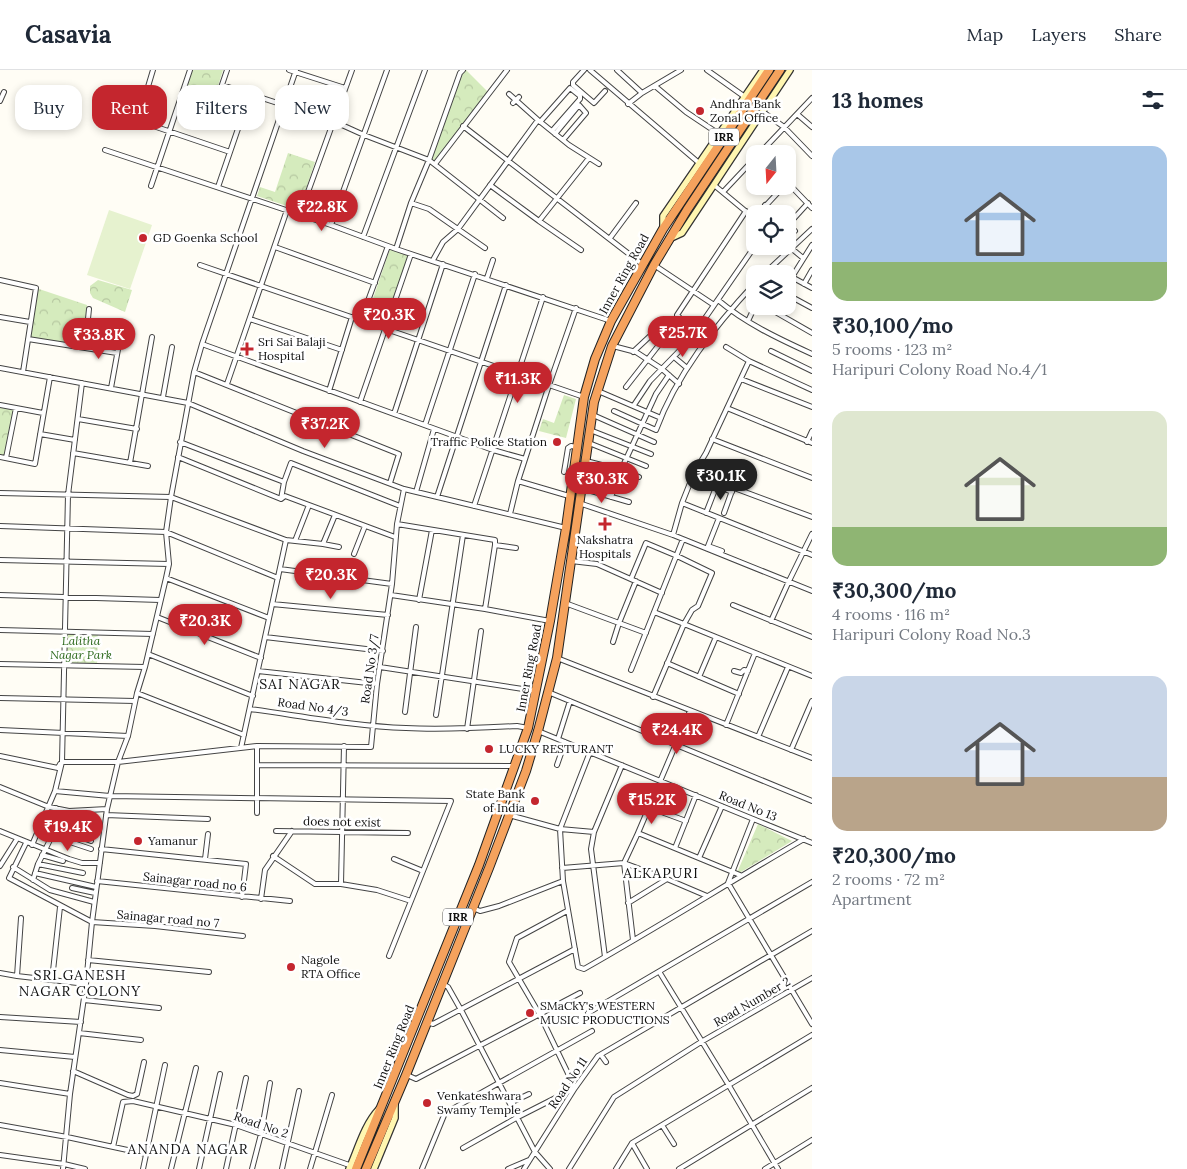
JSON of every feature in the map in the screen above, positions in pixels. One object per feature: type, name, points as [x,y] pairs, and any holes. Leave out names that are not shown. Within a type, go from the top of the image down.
[{"type":"highway","name":"IRR","points":[[662,230],[769,70]]},
{"type":"highway","name":"IRR","points":[[669,239],[780,70]]},
{"type":"highway","name":"Inner Ring Road","points":[[353,1168],[384,1104],[482,856],[528,728],[537,691],[566,528],[584,397],[595,359],[611,320],[662,230]]},
{"type":"highway","name":"Inner Ring Road","points":[[394,1102],[473,908],[526,771],[557,658],[585,461],[598,391],[612,346],[669,239]]},
{"type":"highway","points":[[559,569],[565,573],[568,579]]},
{"type":"highway","name":"IRR","points":[[366,1169],[394,1102]]},
{"type":"street","points":[[148,85],[153,70]]},
{"type":"street","points":[[182,70],[189,71],[184,85]]},
{"type":"street","points":[[222,85],[227,70]]},
{"type":"street","points":[[289,70],[336,85]]},
{"type":"street","points":[[346,85],[352,70]]},
{"type":"street","points":[[331,225],[387,70]]},
{"type":"street","points":[[363,237],[425,70]]},
{"type":"street","points":[[396,249],[411,203],[429,160],[460,73],[463,70]]},
{"type":"street","points":[[435,164],[507,70]]},
{"type":"street","points":[[584,70],[573,82],[573,85],[594,102],[605,91]]},
{"type":"street","points":[[590,70],[699,163]]},
{"type":"street","points":[[617,70],[642,93]]},
{"type":"street","points":[[628,104],[673,72],[681,70]]},
{"type":"street","points":[[707,70],[745,97]]},
{"type":"street","points":[[662,230],[663,216],[763,70]]},
{"type":"street","points":[[669,239],[682,233],[790,70]]},
{"type":"street","points":[[291,85],[296,71]]},
{"type":"street","points":[[655,86],[686,112],[720,135]]},
{"type":"street","points":[[433,260],[442,242],[458,229],[508,160],[539,121],[570,88],[580,96],[580,100],[554,132]]},
{"type":"street","points":[[0,101],[4,92]]},
{"type":"street","points":[[509,94],[527,107],[539,121],[563,140],[599,164]]},
{"type":"street","points":[[768,145],[812,98]]},
{"type":"street","points":[[554,132],[579,105],[586,113],[563,140]]},
{"type":"street","points":[[151,186],[177,107]]},
{"type":"street","points":[[763,112],[784,128],[812,156]]},
{"type":"street","points":[[797,114],[812,127]]},
{"type":"street","points":[[463,126],[642,264]]},
{"type":"street","points":[[349,128],[429,160],[503,218]]},
{"type":"street","points":[[163,130],[230,152]]},
{"type":"street","points":[[218,187],[238,130]]},
{"type":"street","points":[[63,1169],[70,1094],[84,1000],[95,893],[106,815],[118,762],[128,736],[169,564],[166,532],[180,442],[194,372],[276,130]]},
{"type":"street","points":[[300,214],[329,130]]},
{"type":"street","points":[[105,150],[611,320]]},
{"type":"street","points":[[539,221],[589,158]]},
{"type":"street","points":[[723,192],[746,168]]},
{"type":"street","points":[[490,185],[581,250]]},
{"type":"street","points":[[626,387],[680,318],[678,315],[746,211],[714,185]]},
{"type":"street","points":[[796,191],[812,208]]},
{"type":"street","points":[[765,205],[775,195]]},
{"type":"street","points":[[411,203],[429,209],[485,248]]},
{"type":"street","points":[[610,238],[636,203]]},
{"type":"street","points":[[796,216],[808,203]]},
{"type":"street","points":[[227,384],[287,210]]},
{"type":"street","points":[[796,243],[812,229]]},
{"type":"street","points":[[796,265],[812,245]]},
{"type":"street","points":[[362,320],[388,246]]},
{"type":"street","points":[[275,247],[375,283]]},
{"type":"street","points":[[796,252],[803,258]]},
{"type":"street","points":[[360,402],[411,254]]},
{"type":"street","points":[[692,337],[749,255]]},
{"type":"street","points":[[773,265],[784,255]]},
{"type":"street","points":[[487,278],[493,260]]},
{"type":"street","points":[[394,414],[443,264]]},
{"type":"street","points":[[200,265],[584,397]]},
{"type":"street","points":[[654,266],[714,305]]},
{"type":"street","points":[[804,284],[812,270]]},
{"type":"street","points":[[425,425],[475,274]]},
{"type":"street","points":[[796,279],[812,288]]},
{"type":"street","points":[[0,281],[36,288],[23,372]]},
{"type":"street","points":[[437,497],[506,285]]},
{"type":"street","points":[[614,411],[656,430],[687,368],[730,310],[746,293]]},
{"type":"street","points":[[474,506],[543,297]]},
{"type":"street","points":[[796,299],[812,308]]},
{"type":"street","points":[[718,300],[730,310],[784,342],[812,354]]},
{"type":"street","points":[[510,514],[518,481],[549,384],[576,308]]},
{"type":"street","points":[[85,348],[89,309]]},
{"type":"street","points":[[748,321],[751,315]]},
{"type":"street","points":[[782,315],[811,331]]},
{"type":"street","points":[[0,317],[30,322]]},
{"type":"street","points":[[329,390],[352,317]]},
{"type":"street","points":[[250,319],[342,350]]},
{"type":"street","points":[[111,388],[123,322]]},
{"type":"street","points":[[632,352],[664,323]]},
{"type":"street","points":[[130,463],[152,337]]},
{"type":"street","points":[[28,338],[117,353]]},
{"type":"street","points":[[634,405],[650,381],[686,343]]},
{"type":"street","points":[[202,344],[456,437],[525,459]]},
{"type":"street","points":[[612,346],[647,359],[679,384]]},
{"type":"street","points":[[163,397],[172,347]]},
{"type":"street","points":[[726,347],[749,361],[812,390]]},
{"type":"street","points":[[771,351],[812,371]]},
{"type":"street","points":[[674,357],[687,368]]},
{"type":"street","points":[[673,535],[682,503],[694,473],[749,361]]},
{"type":"street","points":[[0,368],[188,403],[303,451],[404,489],[566,528]]},
{"type":"street","points":[[194,372],[399,454],[390,484]]},
{"type":"street","points":[[611,496],[656,394],[669,375]]},
{"type":"street","points":[[0,457],[35,464],[50,377]]},
{"type":"street","points":[[741,378],[812,407]]},
{"type":"street","points":[[32,845],[55,791],[62,762],[68,495],[82,383]]},
{"type":"street","points":[[598,391],[661,418]]},
{"type":"street","points":[[0,405],[44,413]]},
{"type":"street","points":[[6,458],[16,408]]},
{"type":"street","points":[[727,408],[810,443],[812,431]]},
{"type":"street","points":[[593,415],[654,442]]},
{"type":"street","points":[[78,419],[137,429]]},
{"type":"street","points":[[416,492],[434,428]]},
{"type":"street","points":[[590,430],[651,454]]},
{"type":"street","points":[[40,434],[75,440]]},
{"type":"street","points":[[712,439],[812,478]]},
{"type":"street","points":[[180,442],[284,482]]},
{"type":"street","points":[[589,442],[646,466]]},
{"type":"street","points":[[564,472],[568,448],[571,446],[577,447]]},
{"type":"street","points":[[73,453],[148,466]]},
{"type":"street","points":[[178,457],[281,498],[285,496],[395,537]]},
{"type":"street","points":[[585,461],[621,470],[639,477]]},
{"type":"street","points":[[281,498],[284,482],[291,463],[400,506]]},
{"type":"street","points":[[694,473],[733,490],[812,517]]},
{"type":"street","points":[[583,475],[625,485]]},
{"type":"street","points":[[518,481],[570,496]]},
{"type":"street","points":[[706,513],[718,484]]},
{"type":"street","points":[[581,488],[629,502]]},
{"type":"street","points":[[404,489],[395,537],[391,595],[550,621]]},
{"type":"street","points":[[724,513],[733,490]]},
{"type":"street","points":[[0,493],[171,497],[286,540],[339,547]]},
{"type":"street","points":[[579,503],[722,551]]},
{"type":"street","points":[[682,503],[812,555]]},
{"type":"street","points":[[295,541],[309,505]]},
{"type":"street","points":[[323,544],[335,515]]},
{"type":"street","points":[[707,547],[719,518]]},
{"type":"street","points":[[397,524],[495,540],[485,609]]},
{"type":"street","points":[[0,526],[166,532],[278,578]]},
{"type":"street","points":[[354,554],[365,526]]},
{"type":"street","points":[[420,600],[432,530]]},
{"type":"street","points":[[771,621],[788,581],[812,534]]},
{"type":"street","points":[[436,716],[464,535]]},
{"type":"street","points":[[631,670],[683,539]]},
{"type":"street","points":[[242,748],[286,540]]},
{"type":"street","points":[[631,579],[646,543],[712,572],[698,606],[692,610],[684,624],[653,696]]},
{"type":"street","points":[[495,545],[516,548]]},
{"type":"street","points":[[707,547],[812,591]]},
{"type":"street","points":[[0,560],[169,564]]},
{"type":"street","points":[[571,560],[597,564],[662,593]]},
{"type":"street","points":[[280,569],[392,584]]},
{"type":"street","points":[[166,578],[269,618]]},
{"type":"street","points":[[613,642],[636,581]]},
{"type":"street","points":[[0,595],[160,600]]},
{"type":"street","name":"Road No 3/7","points":[[344,746],[371,747],[377,684],[391,595]]},
{"type":"street","points":[[565,603],[646,634]]},
{"type":"street","points":[[272,604],[388,615]]},
{"type":"street","points":[[733,605],[812,638]]},
{"type":"street","points":[[654,612],[812,676]]},
{"type":"street","points":[[157,617],[260,658]]},
{"type":"street","points":[[405,712],[416,627]]},
{"type":"street","points":[[0,630],[153,634]]},
{"type":"street","points":[[467,729],[480,631]]},
{"type":"street","points":[[265,637],[383,651]]},
{"type":"street","points":[[699,677],[716,637]]},
{"type":"street","points":[[726,725],[755,653]]},
{"type":"street","points":[[148,654],[252,696]]},
{"type":"street","points":[[557,658],[812,758]]},
{"type":"street","points":[[667,663],[739,694]]},
{"type":"street","points":[[0,664],[145,667]]},
{"type":"street","points":[[758,738],[788,666]]},
{"type":"street","points":[[380,667],[537,691]]},
{"type":"street","points":[[734,671],[741,673],[744,670],[748,671]]},
{"type":"street","points":[[258,671],[377,684]]},
{"type":"street","points":[[548,692],[812,801]]},
{"type":"street","points":[[137,693],[244,735]]},
{"type":"street","points":[[0,698],[135,701]]},
{"type":"street","points":[[558,739],[570,701]]},
{"type":"street","points":[[791,750],[812,701]]},
{"type":"street","name":"Road No 4/3","points":[[250,709],[373,726],[435,730],[517,726],[528,728]]},
{"type":"street","points":[[633,940],[624,863],[690,711]]},
{"type":"street","points":[[0,730],[128,736]]},
{"type":"street","name":"Road No 13","points":[[538,731],[812,843]]},
{"type":"street","points":[[557,765],[565,742]]},
{"type":"street","points":[[62,762],[118,762],[257,746],[344,746],[341,884]]},
{"type":"street","points":[[257,746],[257,813]]},
{"type":"street","points":[[590,752],[560,829],[563,881],[578,967],[580,969],[584,969],[605,957],[804,839]]},
{"type":"street","points":[[0,756],[58,768],[62,762]]},
{"type":"street","points":[[257,765],[515,766]]},
{"type":"street","points":[[605,957],[591,849],[594,832],[622,765]]},
{"type":"street","points":[[0,787],[49,807],[69,811],[107,809]]},
{"type":"street","points":[[55,791],[110,796],[452,802],[389,956]]},
{"type":"street","points":[[675,848],[696,795]]},
{"type":"street","points":[[699,858],[722,806]]},
{"type":"street","points":[[648,807],[686,822]]},
{"type":"street","points":[[37,894],[35,873],[52,836],[56,808]]},
{"type":"street","points":[[106,815],[208,819]]},
{"type":"street","points":[[509,815],[560,829],[594,832]]},
{"type":"street","points":[[55,816],[90,829]]},
{"type":"street","points":[[728,883],[753,819]]},
{"type":"street","points":[[54,827],[91,841]]},
{"type":"street","points":[[0,831],[26,843],[82,863],[100,863]]},
{"type":"street","name":"does not exist","points":[[276,831],[408,833]]},
{"type":"street","points":[[262,899],[264,870],[292,831]]},
{"type":"street","points":[[205,859],[208,834]]},
{"type":"street","points":[[638,834],[741,876]]},
{"type":"street","points":[[52,836],[91,849]]},
{"type":"street","points":[[0,866],[17,839]]},
{"type":"street","points":[[26,843],[9,878],[60,907],[92,922]]},
{"type":"street","points":[[101,849],[246,864],[242,897]]},
{"type":"street","points":[[42,855],[63,861]]},
{"type":"street","points":[[273,856],[315,884],[341,884],[377,890],[411,901]]},
{"type":"street","points":[[394,859],[423,871]]},
{"type":"street","points":[[562,868],[624,863],[707,896]]},
{"type":"street","points":[[38,864],[83,873]]},
{"type":"street","points":[[13,868],[50,890],[94,902]]},
{"type":"street","points":[[35,873],[96,887]]},
{"type":"street","points":[[628,903],[667,879]]},
{"type":"street","name":"Sainagar road no 6","points":[[97,881],[290,902]]},
{"type":"street","points":[[473,908],[480,911],[499,906],[563,881]]},
{"type":"street","points":[[588,1013],[660,973],[812,882]]},
{"type":"street","points":[[728,883],[812,1024]]},
{"type":"street","points":[[72,888],[95,893]]},
{"type":"street","points":[[46,899],[50,890]]},
{"type":"street","points":[[52,980],[60,907]]},
{"type":"street","points":[[463,1148],[518,1116],[575,1088],[540,1015],[509,962],[517,938],[568,911]]},
{"type":"street","points":[[17,976],[21,918]]},
{"type":"street","name":"Sainagar road no 7","points":[[92,922],[155,926],[243,936]]},
{"type":"street","name":"Road No 11","points":[[524,1169],[575,1088],[600,1055],[812,931]]},
{"type":"street","points":[[427,1022],[433,1024],[575,949]]},
{"type":"street","points":[[88,960],[209,972]]},
{"type":"street","points":[[0,973],[86,984]]},
{"type":"street","points":[[660,973],[778,1169]]},
{"type":"street","name":"Road Number 2","points":[[569,1169],[614,1097],[701,1042],[812,978]]},
{"type":"street","points":[[442,984],[448,987],[461,1010],[498,1082],[518,1116],[535,1152],[550,1169]]},
{"type":"street","points":[[406,1075],[416,1079],[580,993]]},
{"type":"street","points":[[84,1000],[159,1008]]},
{"type":"street","points":[[0,1017],[81,1022]]},
{"type":"street","points":[[422,1169],[445,1112],[592,1031]]},
{"type":"street","points":[[79,1033],[141,1040]]},
{"type":"street","points":[[616,1169],[632,1143],[812,1035]]},
{"type":"street","points":[[0,1050],[75,1057]]},
{"type":"street","points":[[600,1055],[606,1062]]},
{"type":"street","points":[[73,1071],[133,1096],[137,1094],[144,1062]]},
{"type":"street","points":[[143,1169],[165,1065]]},
{"type":"street","points":[[171,1169],[196,1068]]},
{"type":"street","points":[[199,1169],[220,1074]]},
{"type":"street","points":[[226,1169],[246,1078]]},
{"type":"street","points":[[0,1083],[70,1094]]},
{"type":"street","points":[[252,1169],[262,1134],[270,1083]]},
{"type":"street","points":[[679,1169],[812,1088]]},
{"type":"street","points":[[282,1169],[299,1091]]},
{"type":"street","points":[[510,1103],[529,1094]]},
{"type":"street","points":[[310,1169],[332,1095]]},
{"type":"street","name":"Road No 2","points":[[113,1147],[123,1102],[133,1101],[236,1125],[353,1168]]},
{"type":"street","points":[[374,1169],[395,1118],[394,1102]]},
{"type":"street","points":[[0,1125],[146,1154]]},
{"type":"street","points":[[662,1125],[674,1144]]},
{"type":"street","points":[[765,1169],[812,1140]]},
{"type":"street","points":[[632,1143],[647,1169]]},
{"type":"street","points":[[0,1156],[64,1164],[85,1169]]},
{"type":"street","points":[[508,1169],[530,1159]]},
{"type":"green space","points":[[192,70],[223,70],[218,85],[187,85]]},
{"type":"green space","points":[[463,70],[466,70],[489,93],[435,164],[429,160]]},
{"type":"green space","points":[[288,153],[315,162],[299,210],[257,196],[260,187],[275,192]]},
{"type":"green space","points":[[109,210],[152,225],[130,289],[87,275]]},
{"type":"green space","points":[[390,249],[408,255],[384,326],[366,319]]},
{"type":"green space","points":[[98,280],[132,290],[125,312],[93,298],[90,293],[90,286]]},
{"type":"green space","points":[[36,288],[87,305],[85,348],[28,339]]},
{"type":"green space","points":[[564,395],[576,399],[566,438],[539,431],[543,419],[554,423]]},
{"type":"green space","points":[[0,405],[16,408],[6,458],[0,457]]},
{"type":"green space","name":"Lalitha Nagar Park","points":[[65,631],[98,631],[97,666],[64,665]]},
{"type":"green space","points":[[758,824],[792,841],[736,875]]},
{"type":"place","name":"Andhra Bank Zonal Office","points":[[700,111]]},
{"type":"place","name":"GD Goenka School","points":[[143,238]]},
{"type":"place","name":"Sri Sai Balaji Hospital","points":[[247,349]]},
{"type":"place","name":"Traffic Police Station","points":[[557,442]]},
{"type":"place","name":"Nakshatra Hospitals","points":[[605,524]]},
{"type":"place","name":"LUCKY RESTURANT","points":[[489,749]]},
{"type":"place","name":"State Bank of India","points":[[535,801]]},
{"type":"place","name":"Yamanur","points":[[138,841]]},
{"type":"place","name":"Nagole RTA Office","points":[[291,967]]},
{"type":"place","name":"SMaCkY's WESTERN MUSIC PRODUCTIONS","points":[[530,1013]]},
{"type":"place","name":"Venkateshwara Swamy Temple","points":[[427,1103]]},
{"type":"district","name":"SAI NAGAR","points":[[300,684]]},
{"type":"district","name":"ALKAPURI","points":[[661,873]]},
{"type":"district","name":"SRI GANESH NAGAR COLONY","points":[[80,984]]},
{"type":"district","name":"ANANDA NAGAR","points":[[188,1149]]}]
